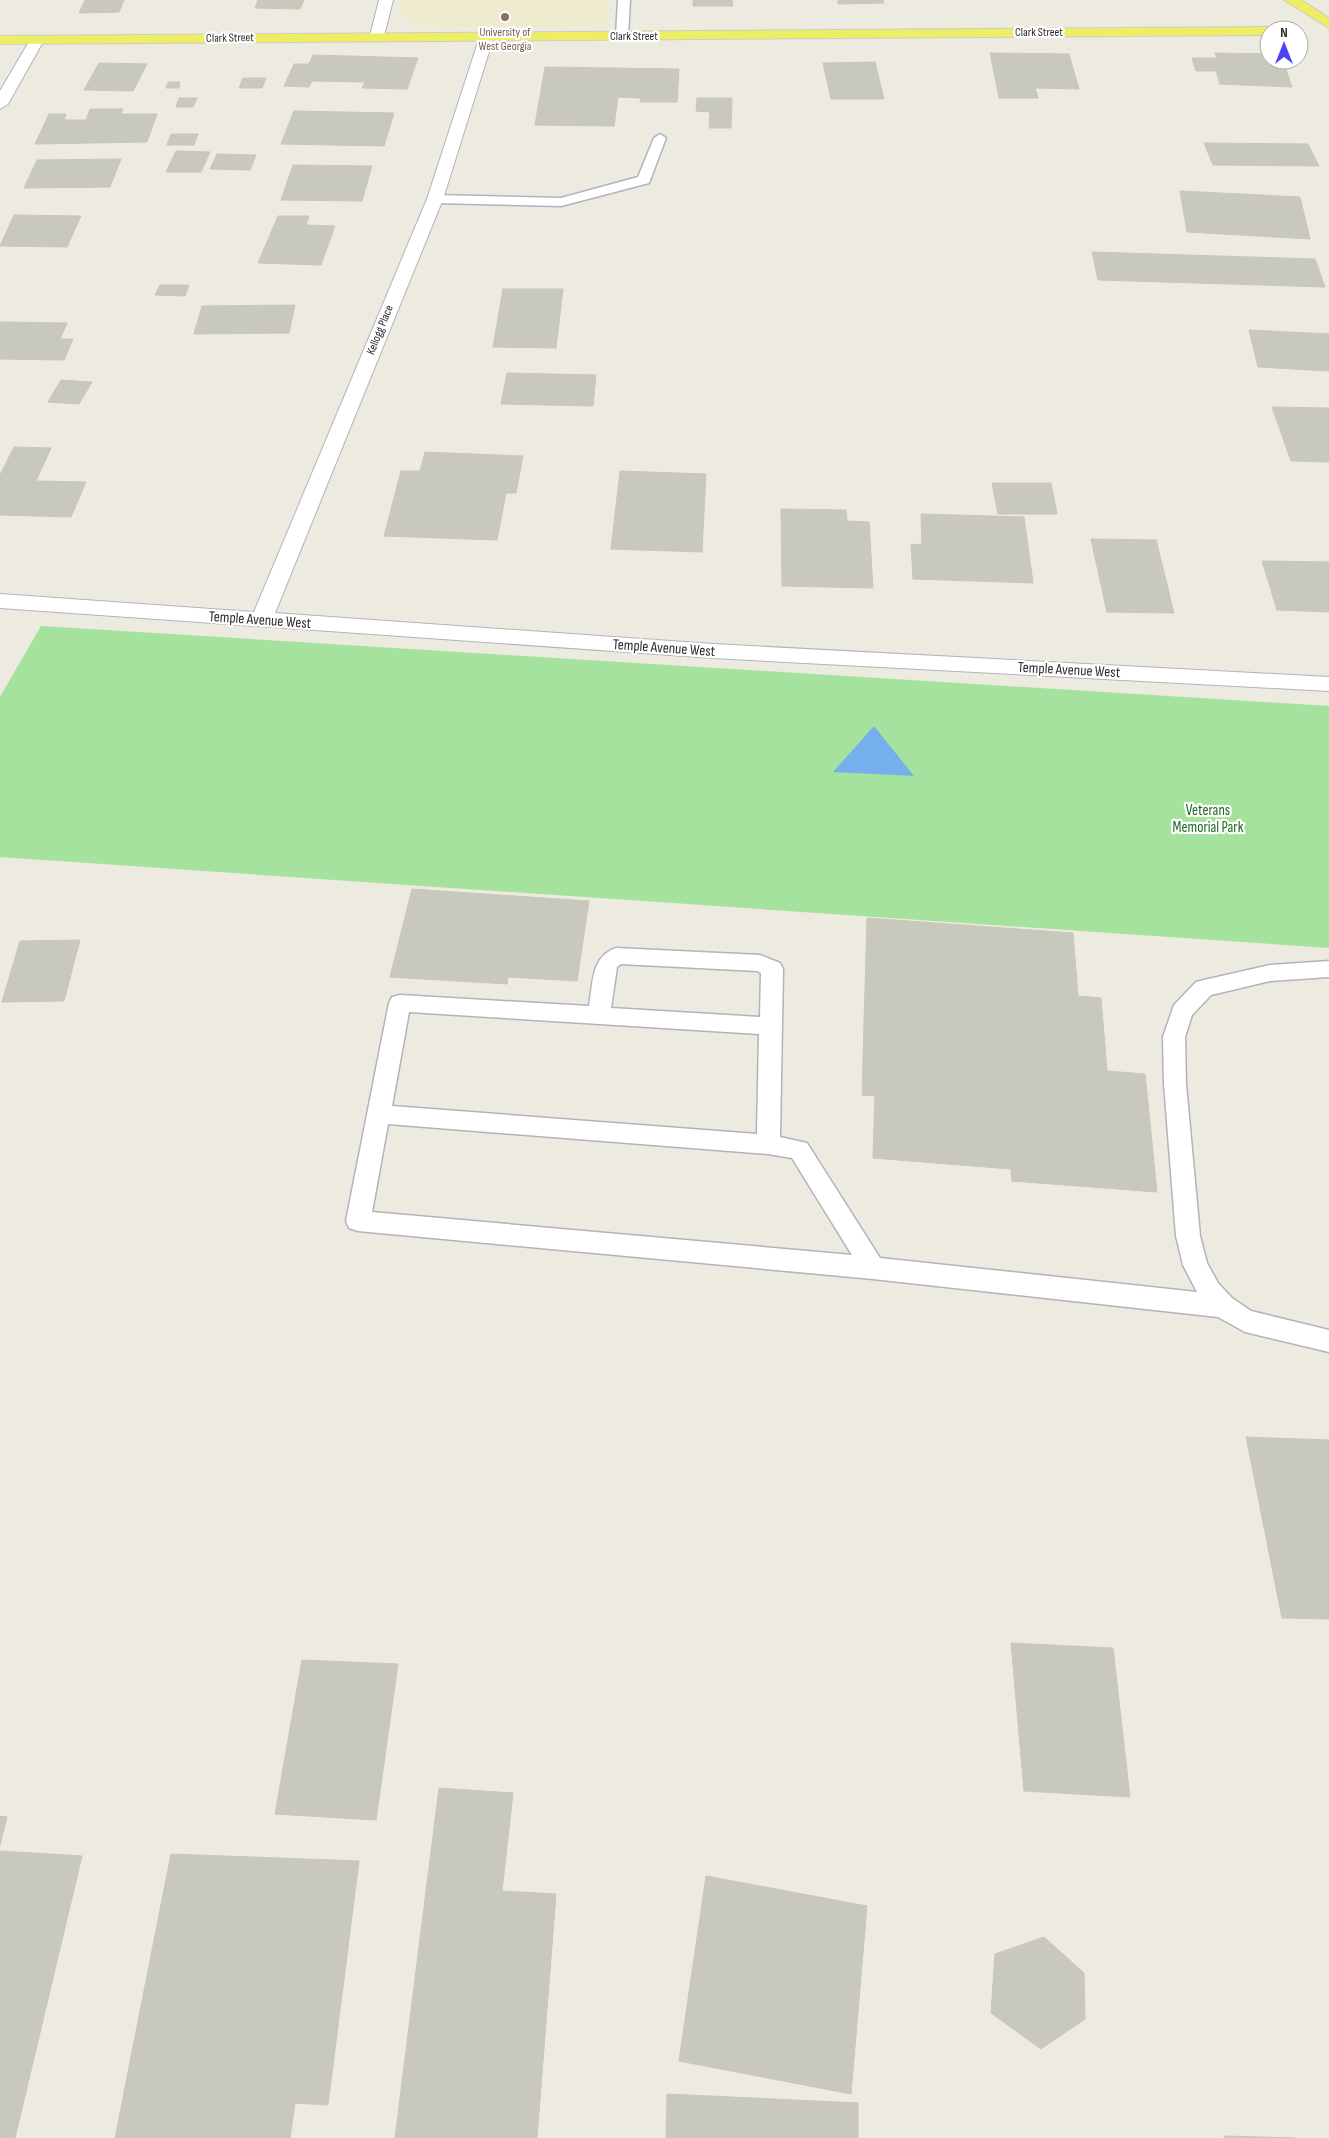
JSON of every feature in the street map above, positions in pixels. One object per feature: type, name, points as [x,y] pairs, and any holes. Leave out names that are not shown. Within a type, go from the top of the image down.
[{"type":"main road","points":[[1291,0],[1329,24]]},
{"type":"main road","name":"Clark Street","points":[[0,40],[1259,30]]},
{"type":"main road","points":[[1314,30],[1329,30]]},
{"type":"street","points":[[377,36],[386,0]]},
{"type":"street","name":"Kellogg Place","points":[[261,620],[435,199],[487,36]]},
{"type":"street","points":[[0,104],[37,40]]},
{"type":"street","name":"Temple Avenue West","points":[[0,601],[713,651],[1329,684]]},
{"type":"lane","points":[[622,36],[624,0]]},
{"type":"lane","points":[[435,199],[561,202],[644,180],[660,138]]},
{"type":"lane","points":[[599,1015],[607,964],[616,956],[760,963],[772,969],[768,1144]]},
{"type":"lane","points":[[1329,969],[1270,973],[1204,988],[1182,1011],[1174,1037],[1175,1084],[1188,1236],[1194,1265],[1209,1291],[1223,1306],[1245,1321],[1329,1341]]},
{"type":"lane","points":[[770,1026],[400,1003],[358,1221],[873,1268],[1223,1306]]},
{"type":"lane","points":[[379,1114],[768,1144],[799,1150],[873,1268]]},
{"type":"shaded area","name":"University of West Georgia","points":[[401,0],[609,0],[605,27],[425,27],[408,22],[398,13]]},
{"type":"green space","name":"Veterans Memorial Park","points":[[41,626],[1329,706],[1329,948],[0,857],[0,697]]},
{"type":"water","points":[[874,726],[914,776],[833,772]]},
{"type":"building","points":[[85,0],[124,0],[119,12],[79,13]]},
{"type":"building","points":[[258,0],[304,0],[300,9],[255,8]]},
{"type":"building","points":[[693,0],[732,0],[733,6],[693,6]]},
{"type":"building","points":[[838,0],[883,0],[884,3],[838,4]]},
{"type":"building","points":[[990,53],[1069,54],[1079,89],[1035,88],[1038,98],[999,98]]},
{"type":"building","points":[[1215,53],[1259,54],[1259,70],[1286,70],[1292,87],[1220,84],[1216,71],[1196,71],[1192,58],[1217,58]]},
{"type":"building","points":[[313,55],[418,58],[407,89],[362,88],[365,82],[312,81],[309,87],[284,86],[294,64],[309,64]]},
{"type":"building","points":[[875,62],[884,99],[831,99],[823,63]]},
{"type":"building","points":[[99,63],[147,64],[133,91],[84,90]]},
{"type":"building","points":[[545,67],[679,69],[677,102],[640,102],[641,98],[618,97],[614,126],[535,125]]},
{"type":"building","points":[[243,78],[266,78],[262,88],[239,88]]},
{"type":"building","points":[[168,82],[180,82],[179,88],[166,88]]},
{"type":"building","points":[[179,98],[197,98],[193,107],[176,107]]},
{"type":"building","points":[[697,98],[732,98],[731,128],[709,128],[710,112],[696,111]]},
{"type":"building","points":[[90,109],[123,109],[121,114],[157,114],[147,142],[35,144],[49,114],[66,114],[64,120],[86,120]]},
{"type":"building","points":[[294,111],[394,113],[384,146],[281,144]]},
{"type":"building","points":[[171,134],[198,134],[194,145],[167,145]]},
{"type":"building","points":[[1204,143],[1308,144],[1319,166],[1213,165]]},
{"type":"building","points":[[176,151],[210,152],[201,172],[166,172]]},
{"type":"building","points":[[217,154],[256,155],[250,170],[210,169]]},
{"type":"building","points":[[121,159],[110,187],[24,188],[37,160]]},
{"type":"building","points":[[293,165],[372,166],[362,201],[281,200]]},
{"type":"building","points":[[1180,191],[1300,197],[1310,239],[1187,232]]},
{"type":"building","points":[[14,215],[81,216],[67,247],[0,246]]},
{"type":"building","points":[[278,216],[309,216],[306,225],[335,226],[321,265],[258,263]]},
{"type":"building","points":[[1092,252],[1315,259],[1325,287],[1098,280]]},
{"type":"building","points":[[160,285],[189,285],[185,296],[155,295]]},
{"type":"building","points":[[503,289],[563,289],[556,348],[493,347]]},
{"type":"building","points":[[295,305],[289,333],[194,334],[202,306]]},
{"type":"building","points":[[0,322],[67,323],[60,339],[73,339],[64,360],[0,359]]},
{"type":"building","points":[[1249,330],[1329,334],[1329,371],[1258,367]]},
{"type":"building","points":[[507,373],[596,375],[593,406],[501,404]]},
{"type":"building","points":[[61,380],[92,382],[79,404],[48,402]]},
{"type":"building","points":[[1272,407],[1329,408],[1329,462],[1291,461]]},
{"type":"building","points":[[14,447],[51,448],[36,481],[86,482],[71,517],[0,515],[0,475]]},
{"type":"building","points":[[425,452],[523,456],[516,493],[506,493],[497,540],[384,536],[401,471],[420,471]]},
{"type":"building","points":[[620,471],[706,474],[702,552],[611,549]]},
{"type":"building","points":[[992,483],[1051,483],[1057,514],[998,514]]},
{"type":"building","points":[[781,509],[846,510],[847,521],[869,522],[873,588],[782,586]]},
{"type":"building","points":[[921,514],[1024,517],[1033,583],[913,579],[911,544],[922,545]]},
{"type":"building","points":[[1091,539],[1156,540],[1174,613],[1107,612]]},
{"type":"building","points":[[1262,561],[1329,562],[1329,612],[1277,610]]},
{"type":"building","points":[[412,889],[589,901],[577,981],[508,977],[507,984],[390,977]]},
{"type":"building","points":[[867,918],[1073,933],[1078,996],[1101,998],[1107,1071],[1145,1074],[1157,1192],[1012,1181],[1011,1169],[873,1158],[875,1096],[862,1095]]},
{"type":"building","points":[[80,940],[64,1001],[2,1002],[20,941]]},
{"type":"building","points":[[1246,1437],[1329,1440],[1329,1619],[1282,1618]]},
{"type":"building","points":[[1011,1643],[1113,1648],[1130,1797],[1024,1791]]},
{"type":"building","points":[[302,1660],[398,1664],[376,1820],[275,1814]]},
{"type":"building","points":[[439,1788],[513,1793],[502,1891],[556,1894],[537,2138],[395,2138]]},
{"type":"building","points":[[0,1816],[7,1817],[0,1845]]},
{"type":"building","points":[[0,1851],[82,1856],[15,2138],[0,2138]]},
{"type":"building","points":[[171,1854],[359,1861],[328,2105],[295,2103],[290,2138],[115,2138]]},
{"type":"building","points":[[706,1876],[867,1906],[851,2094],[679,2061]]},
{"type":"building","points":[[1044,1937],[1084,1973],[1085,2019],[1041,2049],[991,2013],[995,1954]]},
{"type":"building","points":[[667,2094],[858,2103],[858,2138],[666,2138]]},
{"type":"building","points":[[1224,2136],[1295,2138],[1225,2138]]},
{"type":"place","name":"University of West Georgia","points":[[505,17]]}]
